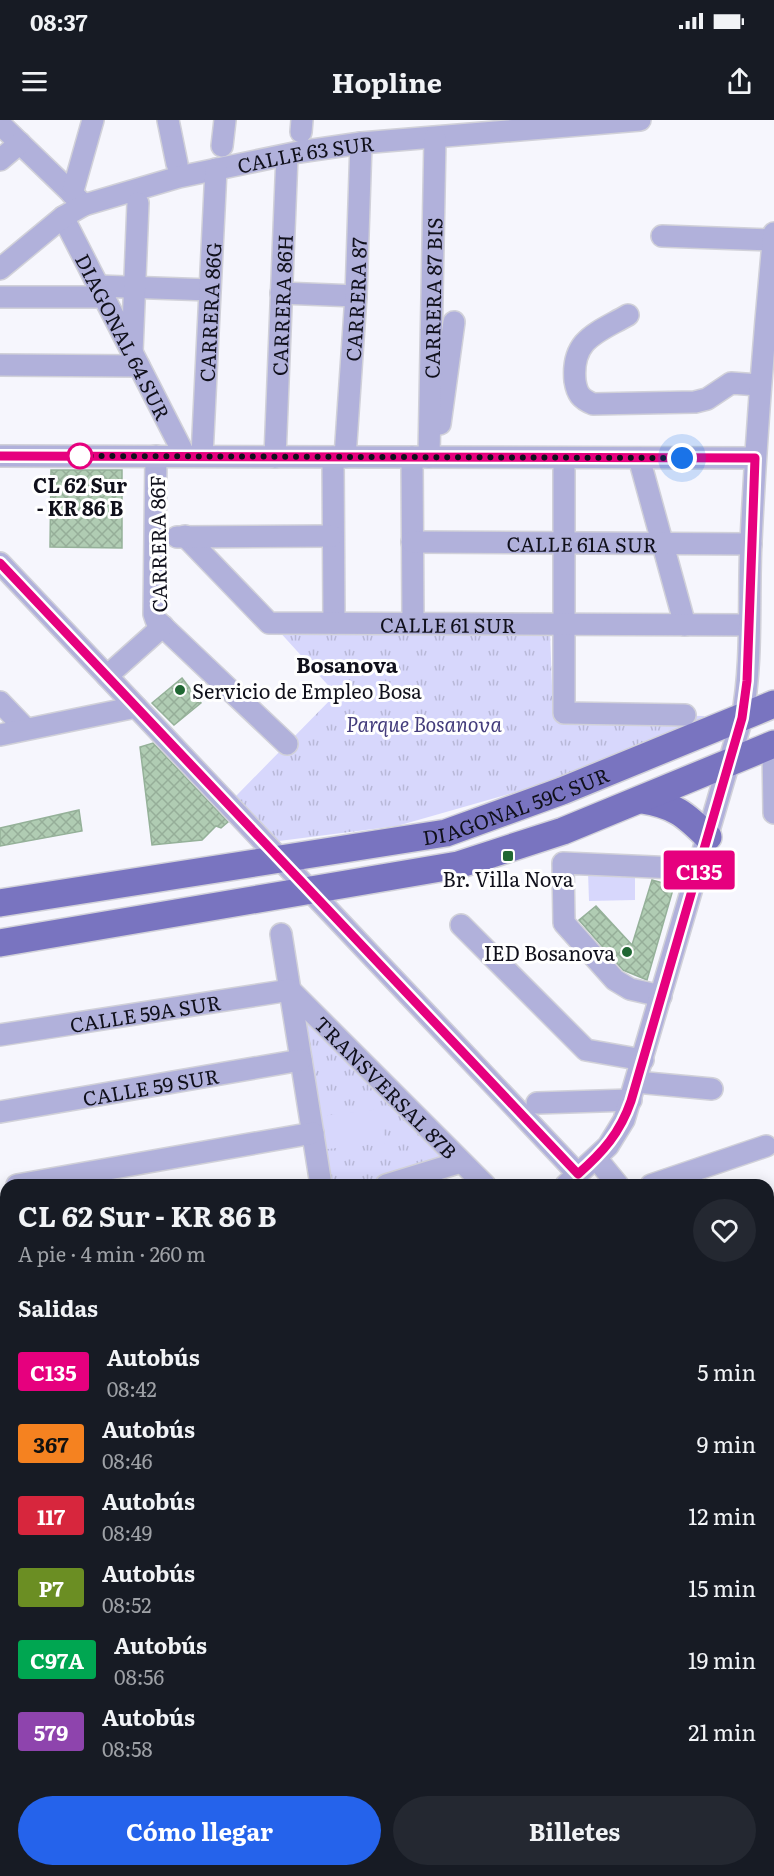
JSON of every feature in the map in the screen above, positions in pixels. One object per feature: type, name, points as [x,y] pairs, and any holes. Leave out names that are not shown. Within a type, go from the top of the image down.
[{"type":"main road","name":"DIAGONAL 59C SUR","points":[[0,903],[282,860],[421,837],[470,826],[774,704]]},
{"type":"main road","name":"DIAGONAL 59C SUR","points":[[0,943],[416,873],[489,857],[642,800],[773,744]]},
{"type":"main road","points":[[642,800],[662,803],[680,811],[708,837]]},
{"type":"street","points":[[78,199],[93,120]]},
{"type":"street","points":[[168,120],[177,164]]},
{"type":"street","points":[[222,146],[225,120]]},
{"type":"street","name":"CALLE 63 SUR","points":[[0,269],[63,217],[78,199],[287,155],[361,144],[435,138],[505,126],[640,120]]},
{"type":"street","points":[[0,124],[78,199]]},
{"type":"street","name":"CARRERA 87 BIS","points":[[413,623],[412,542],[425,457],[435,138]]},
{"type":"street","points":[[0,160],[20,143]]},
{"type":"street","name":"CARRERA 87","points":[[334,623],[332,536],[356,296],[361,144]]},
{"type":"street","name":"CARRERA 86H","points":[[275,456],[287,155]]},
{"type":"street","name":"CARRERA 86G","points":[[193,456],[210,290],[216,169]]},
{"type":"street","points":[[0,365],[135,359],[138,203]]},
{"type":"street","name":"DIAGONAL 64 SUR","points":[[63,217],[135,359],[193,456]]},
{"type":"street","points":[[573,1179],[618,1133],[643,1060],[742,718],[747,685],[755,458],[766,423],[759,385],[774,233]]},
{"type":"street","points":[[662,236],[773,240]]},
{"type":"street","points":[[0,297],[136,288],[210,290]]},
{"type":"street","points":[[281,293],[356,296]]},
{"type":"street","points":[[628,315],[585,340],[577,351],[573,363],[577,392],[584,400],[593,404],[695,402],[707,399],[731,383],[759,385]]},
{"type":"street","points":[[425,457],[449,371],[454,322]]},
{"type":"street","points":[[0,456],[755,458]]},
{"type":"street","name":"CARRERA 86F","points":[[107,676],[163,626],[154,614],[156,456]]},
{"type":"street","points":[[564,458],[564,713],[685,715]]},
{"type":"street","points":[[639,458],[685,625]]},
{"type":"street","name":"CALLE 61 SUR","points":[[185,536],[269,623],[749,625]]},
{"type":"street","points":[[156,537],[332,536]]},
{"type":"street","name":"CALLE 61A SUR","points":[[412,542],[751,544]]},
{"type":"street","points":[[0,563],[311,890],[571,1179]]},
{"type":"street","points":[[163,626],[287,744]]},
{"type":"street","points":[[0,702],[26,729]]},
{"type":"street","points":[[0,735],[136,707]]},
{"type":"street","points":[[773,744],[774,813]]},
{"type":"street","points":[[662,996],[630,989],[615,981],[564,923],[563,863],[699,869]]},
{"type":"street","points":[[461,925],[586,1050],[643,1060]]},
{"type":"street","points":[[281,934],[320,1179]]},
{"type":"street","name":"CALLE 59A SUR","points":[[0,1035],[290,990]]},
{"type":"street","name":"TRANSVERSAL 87B","points":[[290,990],[478,1179]]},
{"type":"street","name":"CALLE 59 SUR","points":[[0,1112],[301,1060]]},
{"type":"street","points":[[537,1103],[633,1091],[712,1089]]},
{"type":"street","points":[[51,1179],[313,1133]]},
{"type":"street","points":[[669,1179],[766,1146]]},
{"type":"street","points":[[596,1158],[613,1179]]},
{"type":"street","points":[[406,1179],[461,1162]]},
{"type":"green space","name":"Parque Bosanova","points":[[277,629],[550,632],[553,713],[704,716],[706,721],[551,782],[397,826],[279,841],[236,796],[336,694]]},
{"type":"green space","points":[[635,871],[635,900],[589,901],[588,872]]},
{"type":"green space","points":[[299,1010],[445,1161],[391,1179],[325,1179]]},
{"type":"green space","points":[[381,1109],[385,1143],[327,1149],[323,1116]]},
{"type":"building","points":[[51,470],[122,470],[122,548],[50,547]]},
{"type":"building","name":"Servicio de Empleo Bosa","points":[[182,678],[201,703],[174,725],[152,703]]},
{"type":"building","points":[[153,743],[228,822],[221,828],[216,826],[202,840],[152,845],[140,747]]},
{"type":"building","points":[[79,810],[82,831],[0,846],[0,828]]},
{"type":"building","points":[[652,880],[674,886],[647,980],[623,970],[579,920],[596,906],[632,945]]},
{"type":"bus line","name":"C135","points":[[0,456],[755,458],[747,681],[742,718],[631,1101],[618,1133],[608,1146],[578,1174],[0,563]]},
{"type":"place","name":"CL 62 Sur - KR 86 B","points":[[80,456]]},
{"type":"place","name":"Servicio de Empleo Bosa","points":[[180,690]]},
{"type":"place","name":"Br. Villa Nova","points":[[508,856]]},
{"type":"place","name":"IED Bosanova","points":[[627,952]]},
{"type":"district","name":"Bosanova","points":[[347,663]]},
{"type":"route","points":[[80,456],[682,458]]}]
